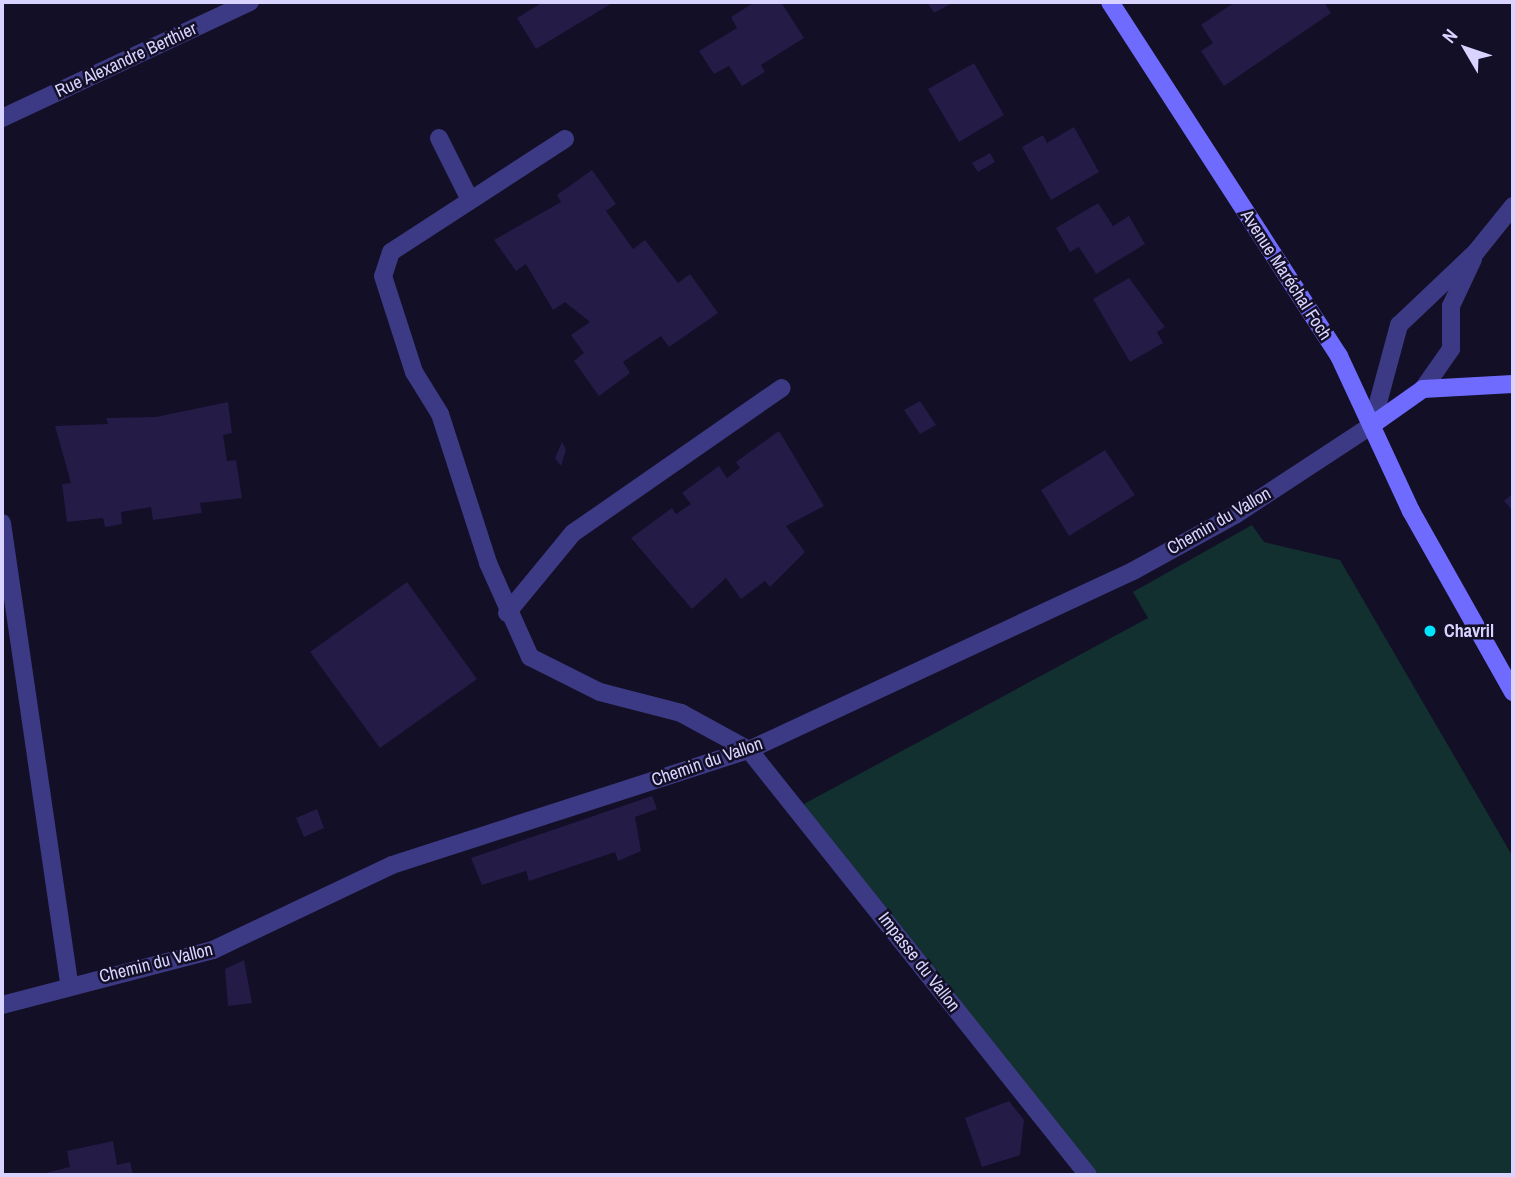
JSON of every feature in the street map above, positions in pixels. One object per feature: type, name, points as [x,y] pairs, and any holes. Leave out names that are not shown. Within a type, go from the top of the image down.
[{"type":"main road","name":"Avenue Maréchal Foch","points":[[1110,2],[1339,356],[1410,511],[1513,692]]},
{"type":"main road","points":[[1372,425],[1423,389],[1513,384]]},
{"type":"street","name":"Rue Alexandre Berthier","points":[[2,118],[250,2]]},
{"type":"street","points":[[439,138],[470,201]]},
{"type":"street","points":[[565,139],[391,252],[383,276],[414,372],[440,414],[507,613],[530,657],[600,692],[681,713],[749,750]]},
{"type":"street","points":[[1372,425],[1399,326],[1476,252],[1513,206]]},
{"type":"street","points":[[1423,389],[1451,349],[1451,306],[1476,252]]},
{"type":"street","points":[[507,613],[573,533],[782,388]]},
{"type":"street","name":"Chemin du Vallon","points":[[2,1005],[69,985],[213,950],[392,865],[749,750],[1133,571],[1235,515],[1372,425]]},
{"type":"street","points":[[2,523],[69,985]]},
{"type":"street","name":"Impasse du Vallon","points":[[749,750],[1088,1175]]},
{"type":"green space","points":[[1252,525],[1264,542],[1340,560],[1513,857],[1513,1175],[1099,1175],[802,805],[1148,618],[1133,592]]},
{"type":"building","points":[[543,2],[614,2],[536,49],[517,18]]},
{"type":"building","points":[[755,2],[781,2],[804,38],[761,65],[765,72],[742,86],[729,66],[714,74],[699,51],[737,28],[731,17]]},
{"type":"building","points":[[927,2],[954,2],[934,13]]},
{"type":"building","points":[[1235,2],[1324,2],[1331,13],[1224,86],[1201,51],[1213,43],[1201,25]]},
{"type":"building","points":[[974,63],[1004,115],[959,142],[928,89]]},
{"type":"building","points":[[1074,127],[1099,172],[1051,200],[1022,147],[1043,135],[1047,143]]},
{"type":"building","points":[[990,153],[995,162],[978,172],[972,163]]},
{"type":"building","points":[[592,170],[616,204],[606,211],[633,249],[645,240],[678,283],[690,274],[718,313],[669,347],[661,336],[623,362],[630,373],[599,396],[574,361],[584,353],[571,335],[590,322],[565,302],[553,310],[526,264],[516,271],[494,240],[561,202],[557,195]]},
{"type":"building","points":[[1098,203],[1113,226],[1129,216],[1145,244],[1096,274],[1079,247],[1070,252],[1056,228]]},
{"type":"building","points":[[1129,278],[1165,327],[1157,332],[1163,343],[1130,362],[1093,299]]},
{"type":"building","points":[[920,401],[936,425],[920,434],[904,410]]},
{"type":"building","points":[[228,402],[232,433],[223,435],[227,461],[236,460],[242,498],[200,503],[202,513],[153,520],[151,507],[121,512],[122,524],[105,527],[103,518],[67,522],[62,484],[71,483],[55,426],[108,424],[106,418],[156,417]]},
{"type":"building","points":[[779,431],[824,506],[786,526],[805,552],[770,587],[765,581],[741,599],[726,578],[692,609],[631,538],[672,508],[676,514],[691,504],[682,493],[719,466],[727,478],[740,468],[736,462]]},
{"type":"building","points":[[562,442],[566,450],[561,466],[555,458]]},
{"type":"building","points":[[1105,450],[1135,495],[1069,536],[1041,490]]},
{"type":"building","points":[[1513,493],[1513,511],[1504,501]]},
{"type":"building","points":[[407,582],[477,679],[380,748],[310,652]]},
{"type":"building","points":[[652,796],[657,809],[635,817],[641,851],[618,861],[615,852],[529,881],[526,871],[482,885],[471,858]]},
{"type":"building","points":[[317,809],[324,828],[304,837],[296,818]]},
{"type":"building","points":[[244,960],[252,1003],[228,1006],[225,969]]},
{"type":"building","points":[[1009,1101],[1024,1120],[1020,1155],[982,1167],[965,1118]]},
{"type":"building","points":[[113,1141],[117,1165],[130,1162],[133,1175],[37,1175],[70,1167],[67,1151]]},
{"type":"place","name":"Chavril","points":[[1430,631]]}]
